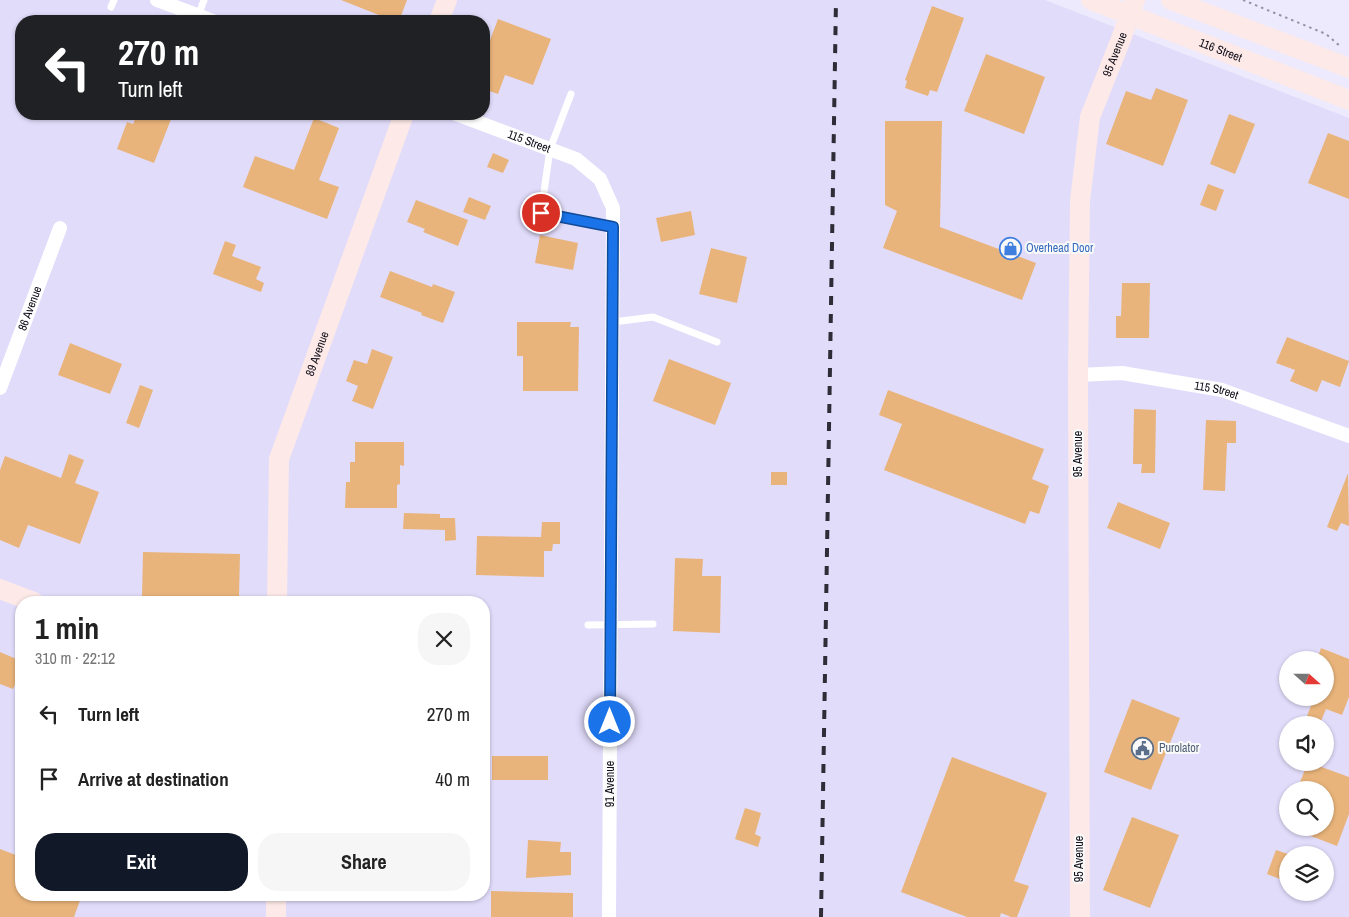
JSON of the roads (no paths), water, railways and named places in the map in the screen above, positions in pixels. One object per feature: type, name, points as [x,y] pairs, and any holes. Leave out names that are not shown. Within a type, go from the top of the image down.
[{"type":"street","points":[[158,0],[196,15]]},
{"type":"street","points":[[441,15],[447,0]]},
{"type":"street","name":"116 Street","points":[[1091,0],[1132,7],[1349,100]]},
{"type":"street","points":[[1171,0],[1347,59]]},
{"type":"street","name":"95 Avenue","points":[[1080,917],[1078,375],[1080,201],[1090,117],[1132,7]]},
{"type":"street","name":"89 Avenue","points":[[277,596],[279,458],[402,120]]},
{"type":"street","name":"115 Street","points":[[472,120],[576,159],[596,176]]},
{"type":"street","name":"91 Avenue","points":[[596,176],[600,179],[613,208],[609,917]]},
{"type":"street","name":"86 Avenue","points":[[0,388],[60,228]]},
{"type":"street","name":"115 Street","points":[[1078,375],[1122,373],[1222,390],[1349,436]]},
{"type":"street","points":[[0,589],[18,596]]},
{"type":"street","points":[[276,901],[276,917]]},
{"type":"lane","points":[[198,15],[204,0]]},
{"type":"lane","points":[[571,94],[550,149],[541,213],[613,227]]},
{"type":"lane","points":[[613,322],[653,318],[717,342]]},
{"type":"lane","points":[[588,625],[653,624]]},
{"type":"railway","points":[[821,917],[836,0]]},
{"type":"place","name":"Overhead Door","points":[[1010,248]]},
{"type":"place","name":"Purolator","points":[[1143,748]]}]
